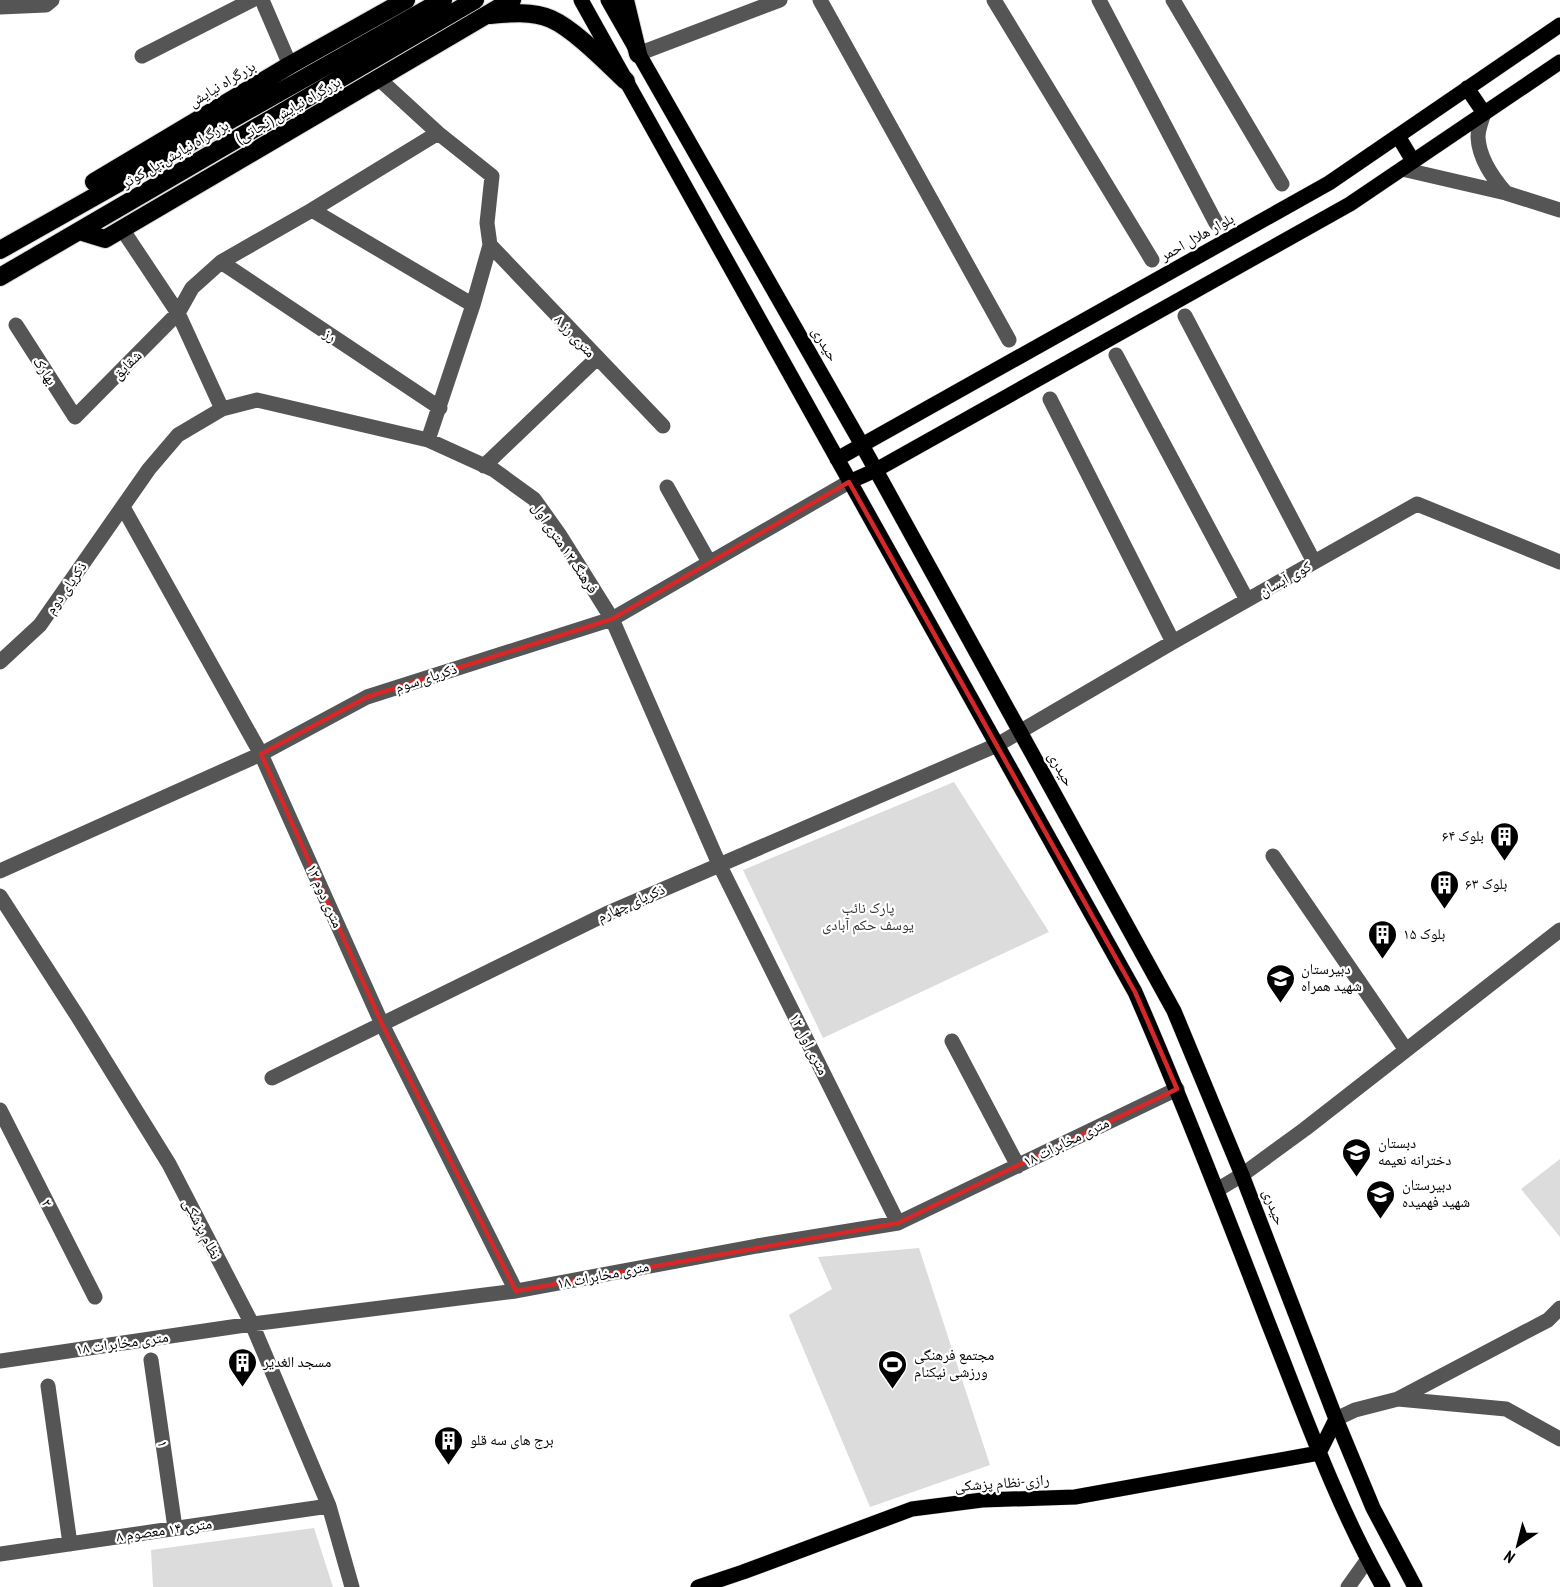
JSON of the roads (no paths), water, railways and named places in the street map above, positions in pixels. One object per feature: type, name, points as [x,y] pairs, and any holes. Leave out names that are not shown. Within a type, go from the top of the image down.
[{"type":"highway","name":"بزرگراه نیایش","points":[[66,211],[80,190],[290,65],[406,0]]},
{"type":"highway","name":"بزرگراه نیایش-پل کوثر","points":[[0,250],[443,0]]},
{"type":"highway","points":[[479,8],[491,0]]},
{"type":"highway","name":"بزرگراه نیایش (نجاتی)","points":[[79,231],[105,239],[378,78],[479,8],[512,0]]},
{"type":"highway","points":[[625,0],[638,54]]},
{"type":"highway","name":"بزرگراه نیایش-پل کوثر","points":[[0,277],[479,8]]},
{"type":"highway","points":[[479,8],[550,18],[573,34],[626,81]]},
{"type":"main road","points":[[581,0],[1135,992],[1177,1089],[1319,1453],[1383,1587]]},
{"type":"main road","name":"حیدری","points":[[608,0],[876,470],[1174,1011],[1242,1175],[1372,1508],[1415,1587]]},
{"type":"main road","name":"بلوار هلال احمر","points":[[837,459],[1329,183],[1560,25]]},
{"type":"main road","points":[[849,482],[876,470],[1350,204],[1560,62]]},
{"type":"main road","points":[[1467,88],[1485,113]]},
{"type":"main road","points":[[1398,136],[1408,165]]},
{"type":"main road","points":[[1319,1453],[1336,1419]]},
{"type":"main road","name":"رازی-نظام پزشکی","points":[[698,1587],[912,1509],[982,1500],[1075,1497],[1319,1453]]},
{"type":"street","points":[[0,6],[46,5],[52,0]]},
{"type":"street","points":[[142,56],[252,0]]},
{"type":"street","points":[[262,0],[290,65]]},
{"type":"street","points":[[638,54],[780,0]]},
{"type":"street","points":[[820,0],[1009,340]]},
{"type":"street","points":[[994,0],[1152,260]]},
{"type":"street","points":[[1099,0],[1216,223]]},
{"type":"street","points":[[1173,0],[1282,184]]},
{"type":"street","points":[[378,78],[438,133],[492,176],[487,223],[490,245],[473,305],[428,440]]},
{"type":"street","points":[[1485,113],[1478,136],[1483,157],[1493,177],[1506,194]]},
{"type":"street","name":"شقایق","points":[[75,417],[178,313],[192,288],[221,262],[312,210],[438,133]]},
{"type":"street","points":[[1408,165],[1560,210]]},
{"type":"street","points":[[312,210],[473,305]]},
{"type":"street","points":[[122,229],[178,313],[222,409]]},
{"type":"street","name":"۸ متری رز","points":[[490,245],[596,359],[663,426]]},
{"type":"street","name":"رز","points":[[221,262],[440,408]]},
{"type":"street","points":[[1185,316],[1314,562]]},
{"type":"street","name":"بهارک","points":[[16,326],[75,417]]},
{"type":"street","points":[[1116,355],[1247,600]]},
{"type":"street","points":[[484,466],[596,359]]},
{"type":"street","points":[[1050,399],[1173,642]]},
{"type":"street","name":"فرهنگ ۱۲ متری اول","points":[[123,507],[149,469],[178,435],[222,409],[256,400],[428,440],[494,470],[534,499],[559,534],[612,619],[719,864]]},
{"type":"street","name":"ذکریای سوم","points":[[0,871],[261,754],[367,697],[612,619],[849,482]]},
{"type":"street","points":[[667,487],[709,562]]},
{"type":"street","name":"کوی آیسان","points":[[997,745],[1417,504],[1560,562]]},
{"type":"street","name":"ذکریای دوم","points":[[0,662],[40,625],[123,507]]},
{"type":"street","name":"۱۲ متری دوم","points":[[123,507],[261,754],[382,1024],[516,1291]]},
{"type":"street","name":"ذکریای چهارم","points":[[272,1078],[606,914],[997,745]]},
{"type":"street","points":[[1273,856],[1406,1050]]},
{"type":"street","name":"۱۲ متری اول","points":[[719,864],[898,1223]]},
{"type":"street","name":"نظام پزشکی","points":[[0,896],[169,1164],[252,1324],[329,1506],[352,1587]]},
{"type":"street","points":[[1217,1190],[1242,1175],[1305,1129],[1560,930]]},
{"type":"street","points":[[952,1041],[1018,1166]]},
{"type":"street","name":"۱۸ متری مخابرات","points":[[0,1361],[252,1324],[516,1291],[758,1246],[898,1223],[1177,1089]]},
{"type":"street","name":"۲","points":[[0,1110],[94,1297]]},
{"type":"street","points":[[1336,1419],[1355,1410],[1398,1399],[1548,1320],[1560,1308]]},
{"type":"street","name":"۱","points":[[151,1360],[175,1528]]},
{"type":"street","points":[[48,1386],[69,1544]]},
{"type":"street","points":[[1398,1399],[1506,1409],[1560,1439]]},
{"type":"street","points":[[1546,1430],[1560,1421]]},
{"type":"street","name":"۸ متری ۱۴ معصوم","points":[[0,1554],[329,1506]]},
{"type":"street","points":[[1348,1587],[1368,1559]]},
{"type":"place","name":"بلوک ۶۴","points":[[1505,862]]},
{"type":"place","name":"بلوک ۶۳","points":[[1444,910]]},
{"type":"place","name":"بلوک ۱۵","points":[[1382,960]]},
{"type":"place","name":"دبیرستان شهید همراه","points":[[1280,1004]]},
{"type":"place","name":"دبستان دخترانه نعیمه","points":[[1357,1178]]},
{"type":"place","name":"دبیرستان شهید فهمیده","points":[[1381,1220]]},
{"type":"place","name":"مسجد الغدیر","points":[[242,1388]]},
{"type":"place","name":"مجتمع فرهنگی ورزشی نیکنام","points":[[893,1390]]},
{"type":"place","name":"برج های سه قلو","points":[[449,1466]]},
{"type":"park label","name":"پارک نائب یوسف حکم آبادی","points":[[868,916]]}]
